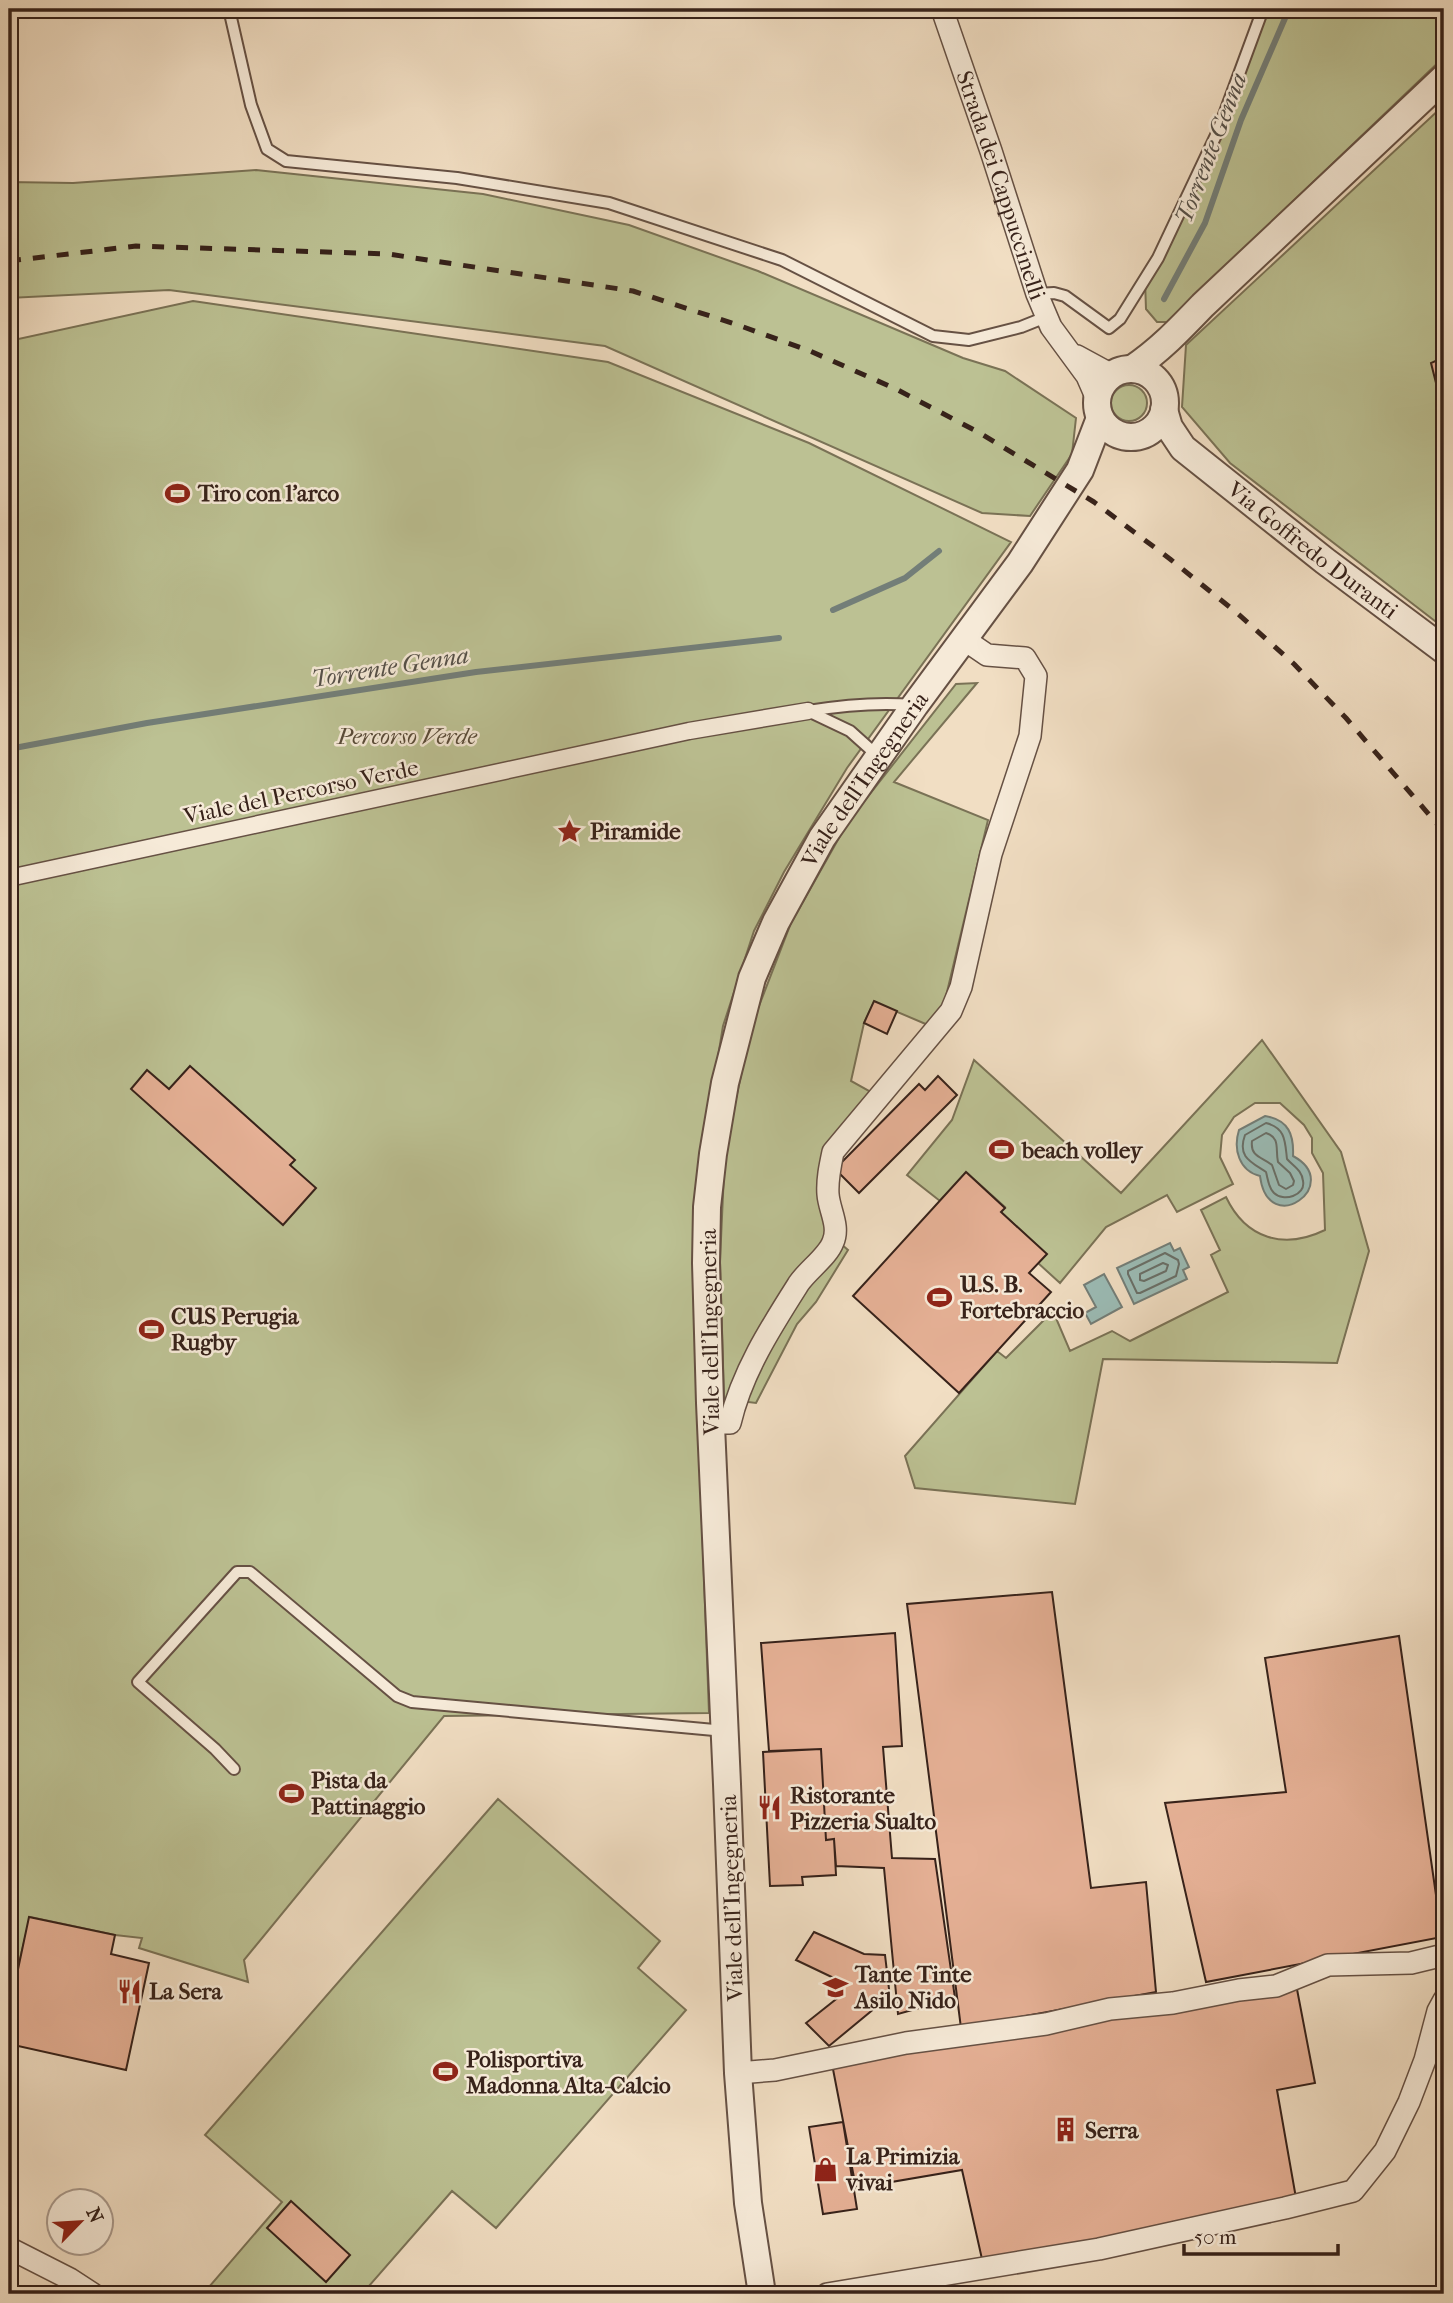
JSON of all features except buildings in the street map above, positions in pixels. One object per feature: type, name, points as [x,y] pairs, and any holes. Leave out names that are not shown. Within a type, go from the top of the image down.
[{"type":"street","name":"Strada dei Cappuccinelli","points":[[942,9],[1046,317],[1087,376],[1099,409]]},
{"type":"street","points":[[1178,331],[1169,356],[1156,426],[1134,437],[1111,431],[1099,409],[1105,381],[1151,356],[1444,78]]},
{"type":"street","name":"Strada dei Cappuccinelli","points":[[1072,353],[1122,372]]},
{"type":"street","points":[[1122,372],[1149,374],[1163,398]]},
{"type":"street","name":"Via Goffredo Duranti","points":[[1163,398],[1169,427],[1183,448],[1314,553],[1444,650]]},
{"type":"street","name":"Viale dell'Ingegneria","points":[[762,2294],[748,2203],[738,2073],[706,1264],[707,1207],[713,1154],[737,1033],[752,978],[776,922],[822,838],[915,705],[1020,563],[1080,470],[1099,409]]},
{"type":"street","name":"Via Goffredo Duranti","points":[[1134,437],[1157,438],[1183,448]]},
{"type":"street","name":"Viale dell'Ingegneria","points":[[1080,470],[1104,449],[1134,437]]},
{"type":"street","points":[[711,1423],[730,1423],[740,1388],[768,1334],[801,1281],[833,1243],[836,1228],[828,1196],[833,1152],[951,1011],[961,987],[991,854],[1030,736],[1036,676],[1025,658],[987,655],[965,640]]},
{"type":"street","name":"Viale del Percorso Verde","points":[[9,878],[689,731],[808,711]]},
{"type":"street","points":[[738,2073],[775,2070],[906,2043],[1046,2024],[1110,2009],[1173,2003],[1276,1986],[1328,1965],[1411,1963],[1444,1955]]},
{"type":"street","points":[[827,2294],[1099,2249],[1353,2191],[1385,2151],[1409,2102],[1425,2060],[1438,2011],[1444,2000]]},
{"type":"street","points":[[9,2248],[70,2279],[93,2294]]},
{"type":"lane","points":[[229,9],[251,105],[267,149],[286,161],[457,178],[609,203],[782,260],[933,336],[969,340],[1021,327],[1046,317]]},
{"type":"lane","points":[[1037,294],[1054,293],[1065,296],[1109,328],[1120,319],[1158,258],[1218,131],[1262,9]]},
{"type":"lane","name":"Viale del Percorso Verde","points":[[808,711],[849,704],[915,705]]},
{"type":"lane","points":[[808,711],[850,731],[879,757]]},
{"type":"lane","points":[[234,1769],[138,1682],[237,1572],[250,1572],[397,1696],[412,1702],[724,1731]]},
{"type":"green space","points":[[1263,9],[1444,9],[1444,57],[1167,322],[1157,322],[1146,309],[1145,280],[1218,131]]},
{"type":"green space","points":[[1444,105],[1444,628],[1230,463],[1182,407],[1186,345]]},
{"type":"green space","points":[[256,170],[483,194],[629,225],[758,271],[963,358],[1005,371],[1076,418],[1072,454],[1030,516],[982,513],[605,346],[169,290],[9,298],[9,182],[73,183]]},
{"type":"green space","name":"Percorso Verde","points":[[193,301],[608,362],[809,443],[1011,542],[847,768],[784,872],[754,931],[723,1026],[697,1185],[695,1334],[709,1713],[444,1716],[244,1960],[248,1982],[139,1948],[142,1938],[30,1917],[20,1959],[9,1957],[9,341]]},
{"type":"green space","points":[[1129,385],[1142,390],[1147,403],[1142,416],[1129,421],[1116,416],[1111,403],[1116,390]]},
{"type":"green space","points":[[977,683],[894,782],[988,820],[942,1013],[928,1025],[874,1002],[864,1023],[851,1081],[871,1092],[829,1145],[819,1168],[827,1232],[848,1250],[816,1302],[797,1324],[756,1403],[724,1399],[720,1261],[725,1150],[752,1024],[791,923],[848,822],[956,684]]},
{"type":"green space","points":[[1262,1040],[1341,1152],[1369,1251],[1337,1363],[1103,1359],[1075,1504],[915,1488],[905,1456],[997,1351],[1006,1358],[1053,1311],[1070,1351],[1112,1331],[1130,1341],[1228,1292],[1211,1255],[1220,1250],[1201,1210],[1226,1197],[1244,1223],[1268,1237],[1295,1239],[1325,1230],[1323,1173],[1312,1153],[1312,1138],[1304,1125],[1280,1103],[1255,1103],[1234,1117],[1222,1135],[1220,1157],[1233,1184],[1177,1212],[1167,1195],[1106,1227],[1060,1283],[1038,1263],[1046,1255],[1001,1212],[1005,1207],[967,1173],[940,1201],[907,1175],[952,1120],[974,1060],[1121,1193]]},
{"type":"green space","name":"Polisportiva Madonna Alta-Calcio","points":[[498,1799],[660,1941],[638,1968],[686,2010],[496,2228],[452,2191],[362,2294],[327,2294],[321,2289],[316,2294],[203,2294],[282,2202],[205,2135]]},
{"type":"water","points":[[1265,1116],[1285,1125],[1291,1135],[1293,1156],[1307,1168],[1311,1180],[1308,1192],[1288,1205],[1276,1204],[1266,1195],[1260,1176],[1247,1169],[1237,1152],[1239,1130]]},
{"type":"water","points":[[1170,1243],[1174,1251],[1180,1248],[1189,1267],[1183,1270],[1187,1279],[1134,1304],[1117,1268]]},
{"type":"water","points":[[1104,1274],[1122,1307],[1091,1324],[1085,1313],[1096,1307],[1084,1285]]},
{"type":"waterway","name":"Torrente Genna","points":[[1164,299],[1205,223],[1241,120],[1289,9]]},
{"type":"waterway","name":"Torrente Genna","points":[[833,610],[905,578],[939,551]]},
{"type":"waterway","name":"Torrente Genna","points":[[9,749],[147,723],[476,672],[779,638]]},
{"type":"railway","points":[[9,261],[136,246],[388,254],[633,291],[810,351],[896,389],[978,432],[1094,502],[1170,559],[1294,664],[1346,718],[1444,832]]},
{"type":"place","name":"Tiro con l'arco","points":[[178,493]]},
{"type":"place","name":"Piramide","points":[[570,831]]},
{"type":"place","name":"beach volley","points":[[1002,1150]]},
{"type":"place","name":"U.S. B. Fortebraccio","points":[[940,1297]]},
{"type":"place","name":"CUS Perugia Rugby","points":[[151,1329]]},
{"type":"place","name":"Pista da Pattinaggio","points":[[291,1793]]},
{"type":"place","name":"Ristorante Pizzeria Sualto","points":[[770,1808]]},
{"type":"place","name":"Tante Tinte Asilo Nido","points":[[835,1987]]},
{"type":"place","name":"La Sera","points":[[129,1991]]},
{"type":"place","name":"Polisportiva Madonna Alta-Calcio","points":[[446,2072]]},
{"type":"place","name":"Serra","points":[[1065,2130]]},
{"type":"place","name":"La Primizia vivai","points":[[826,2169]]}]
